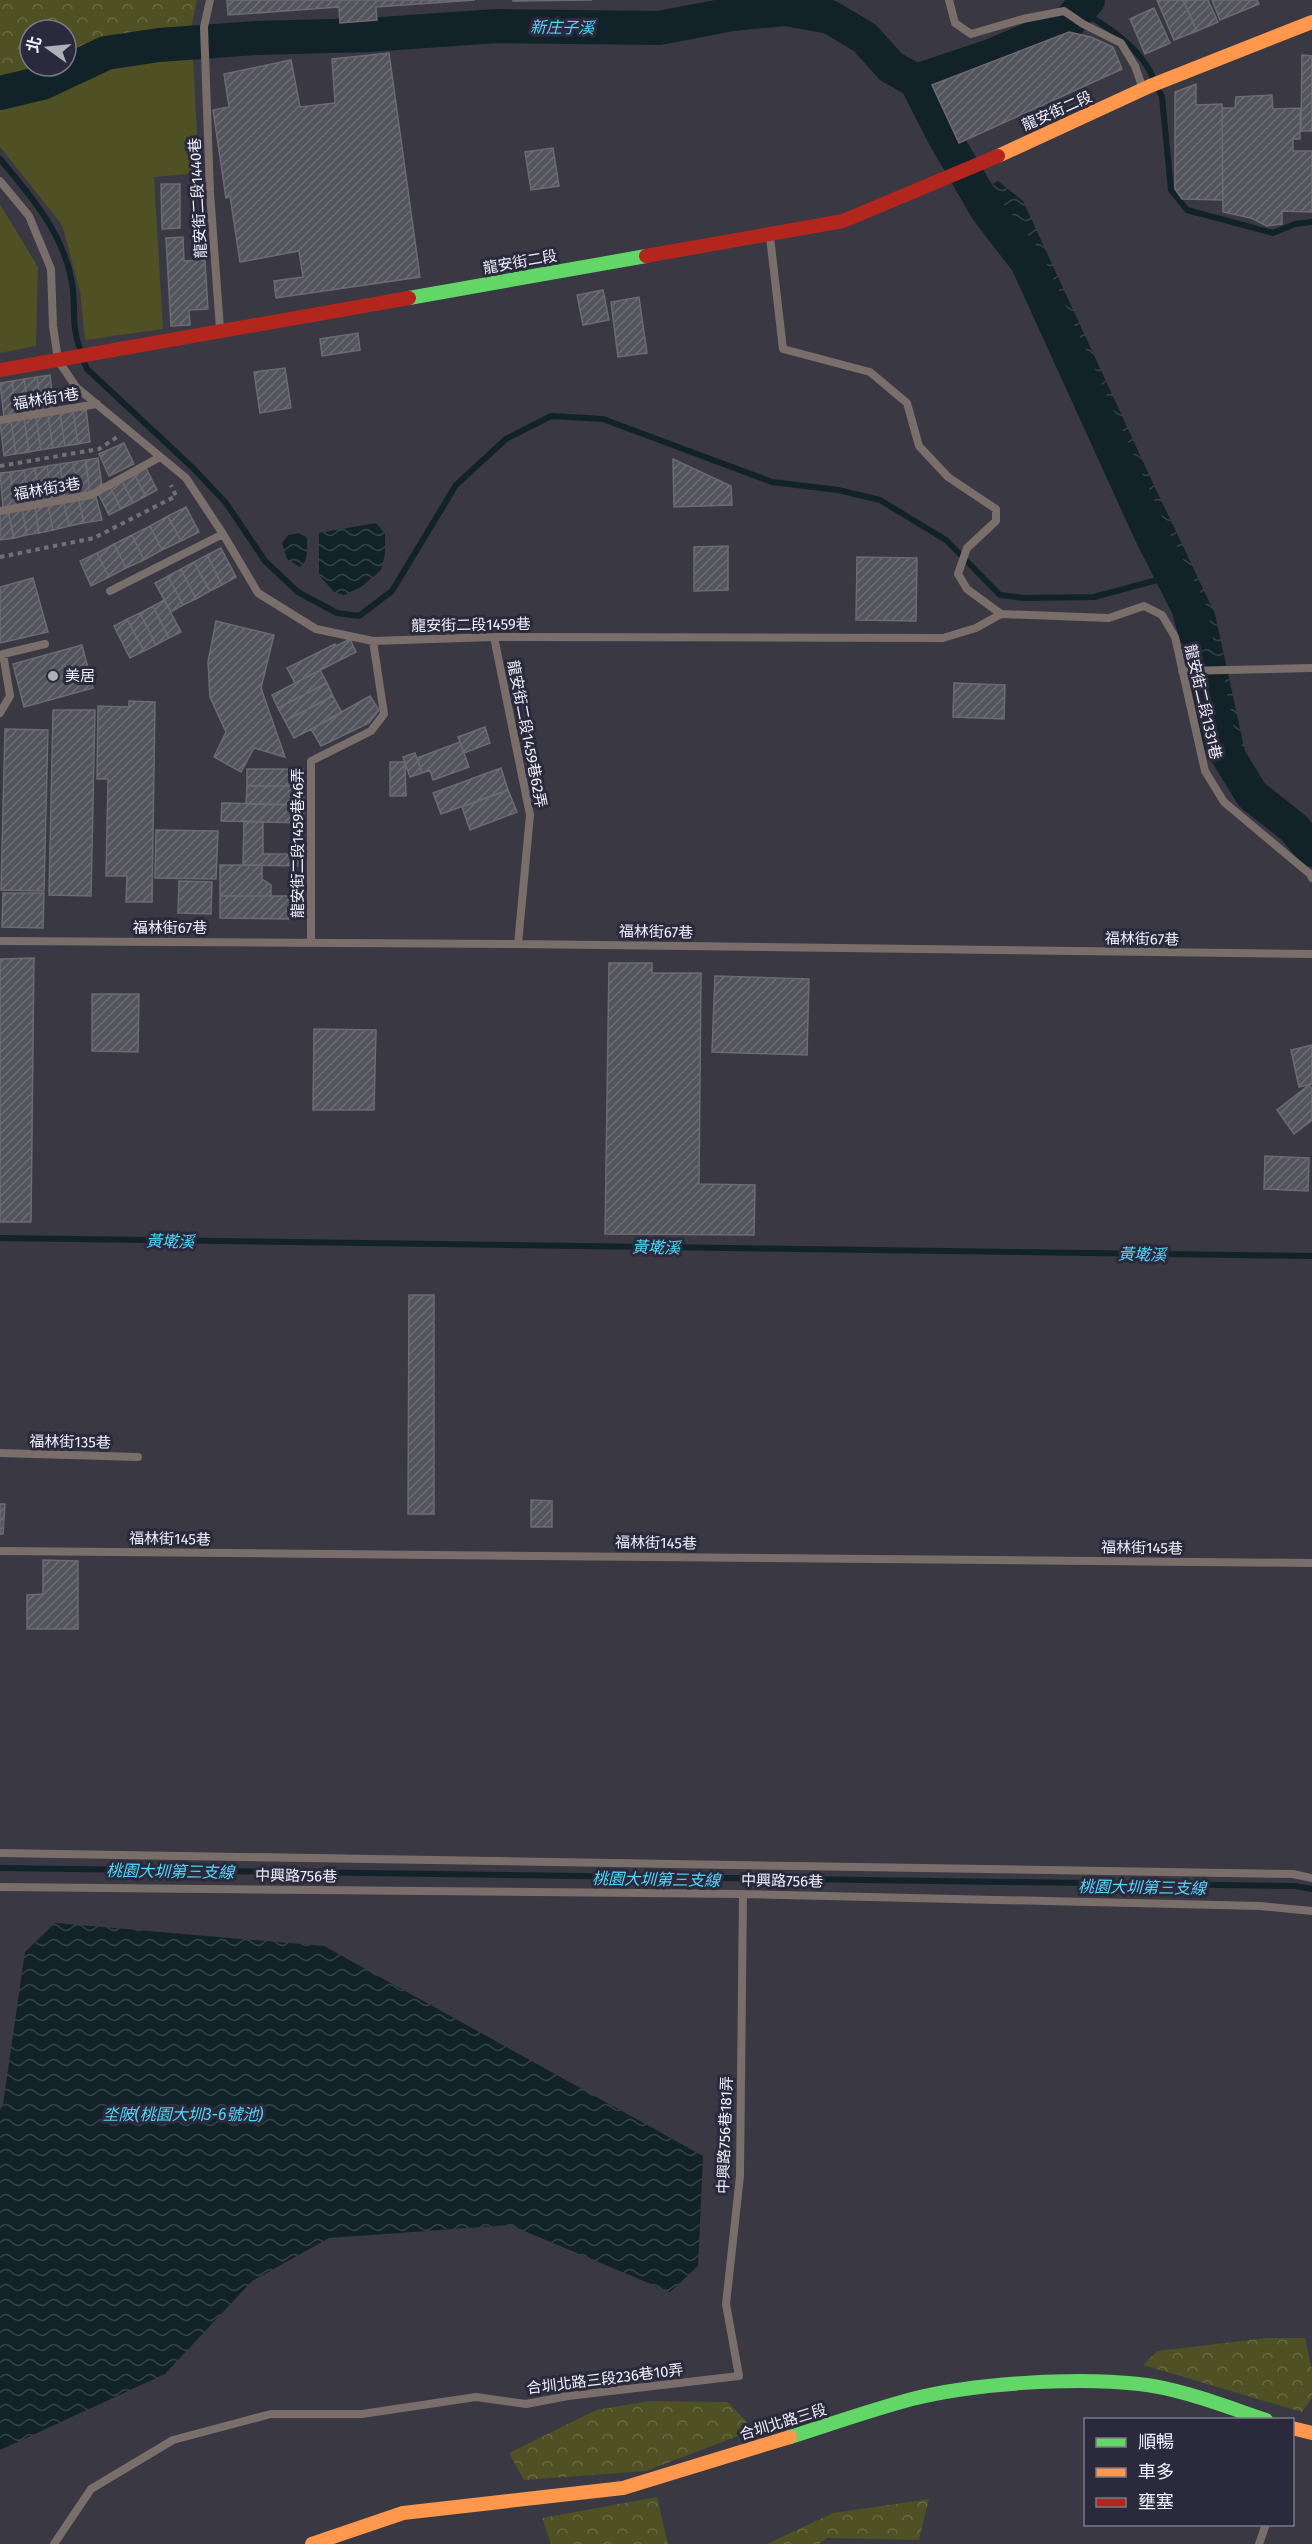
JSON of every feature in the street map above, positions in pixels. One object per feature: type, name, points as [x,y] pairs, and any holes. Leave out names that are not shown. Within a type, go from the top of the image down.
[{"type":"street","name":"龍安街二段","points":[[58,360],[843,221],[976,166],[1164,80],[1312,22]]},
{"type":"street","points":[[0,370],[58,360]]},
{"type":"street","name":"合圳北路三段","points":[[312,2544],[403,2513],[623,2488],[914,2399],[993,2386],[1089,2381],[1142,2384],[1209,2401],[1260,2418]]},
{"type":"street","points":[[1295,2432],[1312,2433]]},
{"type":"lane","name":"龍安街二段1440巷","points":[[210,0],[204,27],[205,62],[210,192],[220,332]]},
{"type":"lane","points":[[949,0],[955,23],[971,34],[1023,19],[1064,11],[1121,44],[1147,88]]},
{"type":"lane","points":[[0,181],[29,216],[51,269],[53,326],[58,360]]},
{"type":"lane","points":[[770,234],[783,349],[870,372],[908,403],[919,446],[948,477],[996,509],[996,522],[968,548],[958,574],[967,589],[1001,614]]},
{"type":"lane","name":"龍安街二段1459巷","points":[[58,360],[76,387],[186,478],[258,593],[316,629],[373,641],[494,637],[944,638],[976,628],[1001,614]]},
{"type":"lane","name":"福林街1巷","points":[[0,420],[97,404]]},
{"type":"lane","name":"福林街3巷","points":[[0,511],[91,495],[160,457]]},
{"type":"lane","points":[[110,591],[223,534]]},
{"type":"lane","name":"龍安街二段1331巷","points":[[1001,614],[1109,618],[1144,606],[1162,615],[1175,637],[1205,771],[1224,802],[1312,878]]},
{"type":"lane","name":"龍安街二段1459巷62弄","points":[[494,637],[530,815],[518,944]]},
{"type":"lane","name":"龍安街二段1459巷46弄","points":[[311,942],[311,760],[371,731],[384,714],[373,641]]},
{"type":"lane","points":[[0,713],[10,696],[3,654],[45,644]]},
{"type":"lane","points":[[1182,671],[1312,668]]},
{"type":"lane","name":"福林街67巷","points":[[0,941],[518,944],[1312,954]]},
{"type":"lane","name":"福林街135巷","points":[[0,1453],[138,1457]]},
{"type":"lane","name":"福林街145巷","points":[[0,1551],[1312,1563]]},
{"type":"lane","points":[[0,1853],[1293,1874],[1312,1878]]},
{"type":"lane","name":"中興路756巷","points":[[0,1887],[743,1893],[1260,1906],[1312,1911]]},
{"type":"lane","name":"中興路756巷181弄","points":[[739,2376],[726,2304],[740,2176],[743,1893]]},
{"type":"lane","name":"合圳北路三段236巷10弄","points":[[54,2544],[91,2489],[173,2440],[271,2414],[362,2414],[476,2397],[526,2404],[567,2396],[739,2376]]},
{"type":"lane","points":[[1259,2544],[1265,2526]]},
{"type":"path","points":[[0,466],[99,449],[111,441]]},
{"type":"path","points":[[0,557],[94,538],[176,496],[170,481]]},
{"type":"green space","points":[[0,0],[197,0],[190,34],[104,39],[78,52],[78,18],[18,18],[18,77],[0,81]]},
{"type":"green space","points":[[193,57],[199,173],[154,177],[163,329],[85,340],[80,291],[62,225],[0,147],[0,108],[47,98],[114,63]]},
{"type":"green space","points":[[0,204],[38,267],[36,346],[0,353]]},
{"type":"green space","points":[[1267,2338],[1305,2338],[1312,2370],[1312,2398],[1302,2412],[1143,2365],[1157,2351]]},
{"type":"green space","points":[[649,2401],[728,2402],[754,2430],[646,2471],[524,2480],[509,2453],[596,2410]]},
{"type":"green space","points":[[657,2497],[668,2544],[551,2544],[542,2518]]},
{"type":"green space","points":[[929,2499],[919,2540],[827,2538],[819,2544],[767,2544],[833,2513]]},
{"type":"water","points":[[998,181],[1023,201],[1215,614],[1248,765],[1262,783],[1312,827],[1312,860],[1252,808],[1239,788],[1202,654],[1178,587],[1035,260],[1023,238],[1005,215],[977,193]]},
{"type":"water","points":[[376,523],[385,534],[385,554],[381,570],[361,587],[344,595],[334,592],[319,575],[319,533]]},
{"type":"water","points":[[301,533],[307,538],[307,550],[305,561],[300,567],[287,559],[282,543],[288,535]]},
{"type":"water","name":"坔陂(桃園大圳3-6號池)","points":[[55,1923],[324,1946],[703,2156],[698,2266],[670,2292],[510,2225],[329,2238],[252,2281],[165,2374],[0,2450],[0,2110],[3,2104],[25,1952]]},
{"type":"building","points":[[227,0],[475,0],[376,7],[377,20],[340,23],[339,7],[228,15]]},
{"type":"building","points":[[513,0],[592,0],[513,1]]},
{"type":"building","points":[[1157,0],[1183,0],[1197,31],[1174,40]]},
{"type":"building","points":[[1183,0],[1208,0],[1218,22],[1197,31]]},
{"type":"building","points":[[1212,0],[1257,0],[1259,4],[1220,20]]},
{"type":"building","points":[[1154,8],[1170,43],[1145,54],[1130,19]]},
{"type":"building","points":[[1069,32],[1091,37],[1113,47],[1122,69],[959,143],[932,85]]},
{"type":"building","points":[[389,53],[420,277],[276,298],[274,281],[303,277],[299,251],[240,262],[230,196],[226,198],[213,110],[229,107],[224,74],[291,60],[300,107],[335,103],[332,59]]},
{"type":"building","points":[[1302,55],[1312,56],[1312,131],[1301,131]]},
{"type":"building","points":[[1196,84],[1196,105],[1222,104],[1223,200],[1182,199],[1175,189],[1175,92]]},
{"type":"building","points":[[1272,95],[1273,109],[1300,108],[1300,139],[1293,139],[1293,151],[1312,151],[1312,212],[1282,211],[1282,224],[1267,226],[1251,218],[1223,212],[1222,108],[1235,108],[1236,97]]},
{"type":"building","points":[[553,148],[559,186],[531,190],[525,152]]},
{"type":"building","points":[[161,184],[180,184],[180,228],[162,229]]},
{"type":"building","points":[[183,237],[184,261],[205,260],[208,309],[189,310],[190,325],[171,326],[166,238]]},
{"type":"building","points":[[603,290],[609,320],[583,325],[577,295]]},
{"type":"building","points":[[639,297],[647,353],[618,357],[611,302]]},
{"type":"building","points":[[358,333],[360,350],[322,356],[320,339]]},
{"type":"building","points":[[285,368],[291,408],[260,413],[254,372]]},
{"type":"building","points":[[50,375],[54,409],[42,411],[37,377]]},
{"type":"building","points":[[37,377],[42,411],[29,413],[24,379]]},
{"type":"building","points":[[24,379],[29,413],[16,414],[12,381]]},
{"type":"building","points":[[12,381],[16,414],[4,417],[0,383]]},
{"type":"building","points":[[86,409],[90,442],[78,444],[73,411]]},
{"type":"building","points":[[73,411],[78,444],[65,446],[60,413]]},
{"type":"building","points":[[60,413],[65,446],[53,448],[48,415]]},
{"type":"building","points":[[48,415],[53,448],[41,450],[36,417]]},
{"type":"building","points":[[36,417],[41,450],[29,452],[24,418]]},
{"type":"building","points":[[24,418],[29,452],[16,454],[11,421]]},
{"type":"building","points":[[11,421],[16,454],[4,456],[0,422]]},
{"type":"building","points":[[124,443],[134,464],[109,476],[99,454]]},
{"type":"building","points":[[98,458],[102,486],[90,494],[86,460]]},
{"type":"building","points":[[673,459],[731,486],[732,505],[674,507]]},
{"type":"building","points":[[85,460],[90,494],[78,496],[73,462]]},
{"type":"building","points":[[73,462],[78,496],[65,498],[60,464]]},
{"type":"building","points":[[60,464],[65,498],[52,499],[47,466]]},
{"type":"building","points":[[47,466],[52,499],[40,501],[35,468]]},
{"type":"building","points":[[35,468],[40,501],[29,503],[24,470]]},
{"type":"building","points":[[146,468],[157,490],[146,496],[134,474]]},
{"type":"building","points":[[24,470],[29,503],[16,505],[10,472]]},
{"type":"building","points":[[10,472],[16,505],[3,507],[0,473]]},
{"type":"building","points":[[134,474],[146,496],[133,503],[122,481]]},
{"type":"building","points":[[122,481],[133,503],[121,509],[110,487]]},
{"type":"building","points":[[110,487],[121,509],[109,515],[98,493]]},
{"type":"building","points":[[96,497],[102,520],[84,523],[79,500]]},
{"type":"building","points":[[79,500],[84,523],[69,526],[64,502]]},
{"type":"building","points":[[64,502],[69,526],[53,530],[48,505]]},
{"type":"building","points":[[48,505],[53,530],[39,533],[35,507]]},
{"type":"building","points":[[35,507],[39,533],[27,535],[22,509]]},
{"type":"building","points":[[186,507],[199,532],[181,541],[168,516]]},
{"type":"building","points":[[22,509],[27,535],[14,538],[8,511]]},
{"type":"building","points":[[8,511],[14,538],[0,540],[0,513]]},
{"type":"building","points":[[168,516],[181,541],[162,550],[150,526]]},
{"type":"building","points":[[150,526],[162,550],[144,560],[132,535]]},
{"type":"building","points":[[132,535],[144,560],[126,568],[114,544]]},
{"type":"building","points":[[114,544],[126,568],[109,577],[97,553]]},
{"type":"building","points":[[728,546],[728,590],[694,591],[694,547]]},
{"type":"building","points":[[221,548],[236,577],[222,585],[207,555]]},
{"type":"building","points":[[97,553],[109,577],[91,586],[80,561]]},
{"type":"building","points":[[207,555],[222,585],[210,591],[194,562]]},
{"type":"building","points":[[857,557],[917,558],[916,621],[856,620]]},
{"type":"building","points":[[194,562],[210,591],[196,599],[181,569]]},
{"type":"building","points":[[181,569],[196,599],[183,605],[168,576]]},
{"type":"building","points":[[168,576],[183,605],[171,612],[155,583]]},
{"type":"building","points":[[33,578],[48,632],[0,643],[0,587]]},
{"type":"building","points":[[164,600],[181,632],[169,638],[153,606]]},
{"type":"building","points":[[153,606],[169,638],[156,645],[140,613]]},
{"type":"building","points":[[140,613],[156,645],[144,651],[127,619]]},
{"type":"building","points":[[127,619],[144,651],[130,658],[114,626]]},
{"type":"building","points":[[216,621],[274,635],[261,688],[285,757],[254,748],[241,772],[214,757],[226,732],[210,697],[208,662]]},
{"type":"building","points":[[350,639],[356,652],[295,683],[287,668]]},
{"type":"building","name":"美居","points":[[82,645],[93,688],[24,707],[13,664]]},
{"type":"building","points":[[320,670],[327,683],[278,708],[272,695]]},
{"type":"building","points":[[327,683],[333,696],[285,721],[278,708]]},
{"type":"building","points":[[954,683],[1005,685],[1004,719],[953,717]]},
{"type":"building","points":[[333,696],[342,713],[294,738],[285,721]]},
{"type":"building","points":[[370,696],[379,710],[369,723],[321,746],[311,729]]},
{"type":"building","points":[[129,701],[155,702],[152,902],[126,902],[127,876],[106,876],[108,779],[97,779],[98,706],[129,707]]},
{"type":"building","points":[[53,710],[95,710],[91,896],[49,895]]},
{"type":"building","points":[[485,727],[490,743],[464,753],[458,737]]},
{"type":"building","points":[[5,729],[48,730],[44,891],[1,890]]},
{"type":"building","points":[[460,742],[469,767],[433,780],[430,770],[422,773],[417,758]]},
{"type":"building","points":[[415,753],[422,773],[410,777],[403,757]]},
{"type":"building","points":[[390,762],[405,762],[406,796],[390,796]]},
{"type":"building","points":[[501,768],[508,790],[441,814],[433,793]]},
{"type":"building","points":[[247,769],[303,769],[303,786],[247,786]]},
{"type":"building","points":[[247,786],[303,786],[304,805],[246,804]]},
{"type":"building","points":[[508,790],[517,812],[470,830],[462,807]]},
{"type":"building","points":[[222,803],[304,805],[303,823],[221,821]]},
{"type":"building","points":[[244,821],[263,822],[263,854],[303,854],[303,866],[243,865]]},
{"type":"building","points":[[156,830],[218,831],[216,879],[155,878]]},
{"type":"building","points":[[220,865],[262,865],[262,879],[271,885],[271,896],[220,896]]},
{"type":"building","points":[[179,881],[212,882],[211,914],[178,913]]},
{"type":"building","points":[[3,893],[44,893],[43,928],[2,927]]},
{"type":"building","points":[[220,896],[291,896],[291,919],[220,918]]},
{"type":"building","points":[[34,958],[31,1222],[0,1222],[0,959]]},
{"type":"building","points":[[609,963],[652,963],[652,973],[701,973],[699,1184],[755,1185],[754,1235],[605,1234]]},
{"type":"building","points":[[715,976],[809,979],[807,1055],[712,1052]]},
{"type":"building","points":[[92,994],[139,994],[138,1052],[92,1051]]},
{"type":"building","points":[[314,1029],[376,1030],[374,1110],[313,1110]]},
{"type":"building","points":[[1312,1045],[1312,1084],[1299,1087],[1291,1050]]},
{"type":"building","points":[[1309,1085],[1312,1089],[1312,1120],[1294,1134],[1277,1110]]},
{"type":"building","points":[[1265,1156],[1309,1158],[1308,1191],[1264,1189]]},
{"type":"building","points":[[409,1295],[434,1295],[434,1514],[408,1514]]},
{"type":"building","points":[[531,1500],[552,1501],[552,1527],[531,1527]]},
{"type":"building","points":[[0,1504],[5,1504],[3,1534],[0,1534]]},
{"type":"building","points":[[43,1560],[78,1561],[78,1629],[27,1629],[27,1595],[43,1594]]},
{"type":"waterway","name":"新庄子溪","points":[[0,93],[42,83],[106,53],[159,45],[497,26],[659,28],[732,14],[786,9],[830,17],[865,38],[891,67],[916,81],[993,55],[1067,24],[1088,0]]},
{"type":"waterway","points":[[1080,10],[1123,39],[1141,58],[1154,80]]},
{"type":"waterway","points":[[916,81],[944,136],[987,210],[1027,262],[1151,534],[1188,607],[1196,635]]},
{"type":"waterway","points":[[1158,89],[1162,97],[1171,190],[1187,210],[1273,233],[1295,224],[1312,222]]},
{"type":"waterway","points":[[0,159],[47,220],[64,253],[73,290],[75,327],[80,349]]},
{"type":"waterway","points":[[84,362],[87,369],[193,468],[226,503],[265,561],[298,592],[337,613],[359,616],[392,591],[456,485],[506,439],[551,416],[603,419],[772,482],[838,490],[880,500],[946,540],[1000,595],[1024,598],[1094,597],[1172,576]]},
{"type":"waterway","points":[[1206,675],[1219,741],[1252,795],[1294,828],[1312,850]]},
{"type":"waterway","name":"黃墘溪","points":[[0,1238],[1312,1256]]},
{"type":"waterway","name":"桃園大圳第三支線","points":[[0,1868],[1295,1886],[1312,1889]]},
{"type":"traffic: fast","points":[[409,298],[646,256]]},
{"type":"traffic: fast","points":[[790,2437],[937,2393],[995,2385],[1055,2381],[1113,2382],[1154,2386],[1260,2418]]},
{"type":"traffic: slow","points":[[998,156],[1150,86],[1312,22]]},
{"type":"traffic: slow","points":[[1294,2428],[1312,2433]]},
{"type":"traffic: slow","points":[[312,2544],[403,2513],[623,2488],[790,2437]]},
{"type":"traffic: jam","points":[[646,256],[843,221],[998,156]]},
{"type":"traffic: jam","points":[[0,370],[409,298]]},
{"type":"place","name":"美居","points":[[53,676]]}]
